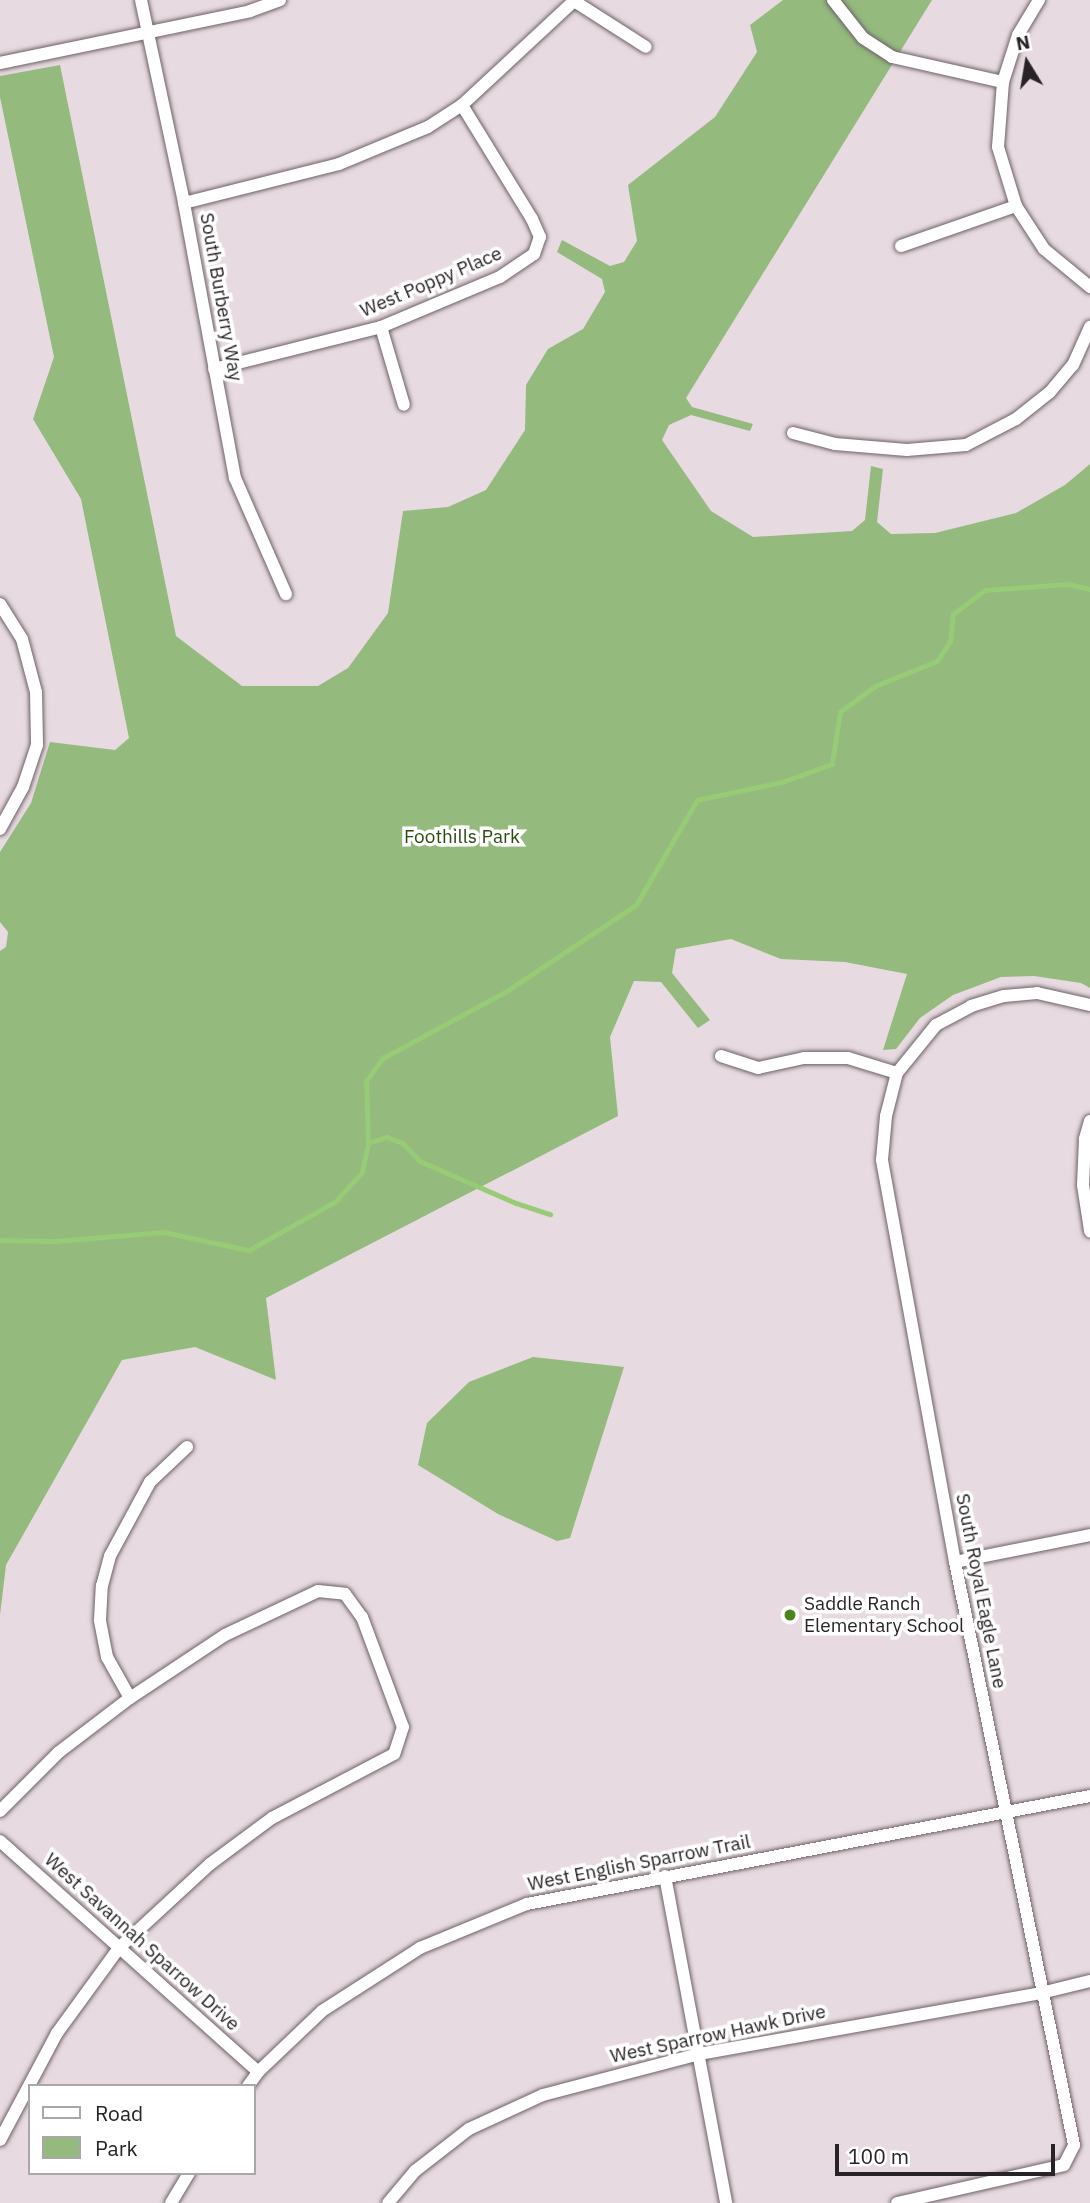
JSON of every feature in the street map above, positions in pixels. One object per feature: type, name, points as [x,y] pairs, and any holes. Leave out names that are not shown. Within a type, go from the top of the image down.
[{"type":"street","name":"South Burberry Way","points":[[141,0],[184,203],[235,478],[286,594]]},
{"type":"street","points":[[0,63],[250,11],[280,0]]},
{"type":"street","points":[[833,0],[863,38],[892,57],[1003,82]]},
{"type":"street","points":[[1039,0],[1018,35],[1003,82],[998,147],[1016,206],[1044,249],[1090,287]]},
{"type":"street","points":[[184,203],[339,164],[428,127],[462,104],[574,1],[646,47]]},
{"type":"street","name":"West Poppy Place","points":[[214,369],[381,327],[500,277],[534,254],[540,237],[532,219],[462,104]]},
{"type":"street","points":[[901,246],[1016,206]]},
{"type":"street","points":[[381,327],[404,405]]},
{"type":"street","points":[[793,433],[835,444],[907,450],[966,445],[1016,419],[1050,391],[1073,365],[1090,327]]},
{"type":"street","points":[[0,604],[22,639],[33,679],[36,692],[37,745],[23,787],[0,829]]},
{"type":"street","name":"South Royal Eagle Lane","points":[[897,2203],[1064,2165],[1074,2145],[955,1562],[882,1160],[886,1116],[897,1073],[936,1025],[971,1006],[1004,996],[1037,993],[1090,1005]]},
{"type":"street","points":[[721,1056],[758,1068],[804,1058],[848,1058],[897,1073]]},
{"type":"street","points":[[1090,1121],[1084,1139],[1083,1185],[1090,1231]]},
{"type":"street","points":[[130,1698],[107,1657],[100,1620],[102,1586],[110,1556],[150,1482],[187,1447]]},
{"type":"street","points":[[955,1562],[1090,1535]]},
{"type":"street","points":[[0,1811],[59,1752],[130,1698],[225,1635],[318,1591],[345,1594],[362,1617],[403,1727],[394,1754],[272,1818],[210,1864],[119,1948],[57,2033],[30,2084]]},
{"type":"street","name":"West English Sparrow Trail","points":[[249,2084],[258,2072],[322,2011],[420,1948],[448,1934],[527,1904],[1090,1796]]},
{"type":"street","name":"West Savannah Sparrow Drive","points":[[0,1841],[258,2072]]},
{"type":"street","points":[[665,1876],[726,2203]]},
{"type":"street","name":"West Sparrow Hawk Drive","points":[[388,2203],[415,2171],[469,2129],[543,2095],[699,2054],[1041,1993],[1090,1981]]},
{"type":"street","points":[[0,2140],[28,2087]]},
{"type":"street","points":[[172,2203],[188,2175]]},
{"type":"green space","name":"Foothills Park","points":[[783,0],[932,0],[686,398],[692,407],[753,424],[750,431],[691,415],[669,425],[662,440],[711,511],[753,537],[852,531],[865,520],[871,466],[883,469],[877,522],[891,534],[935,533],[1016,513],[1065,485],[1090,464],[1090,988],[1081,983],[1034,976],[1001,977],[953,995],[920,1018],[896,1049],[883,1050],[907,974],[845,962],[781,959],[731,939],[676,949],[672,973],[710,1020],[698,1028],[661,982],[634,981],[610,1037],[618,1116],[266,1298],[276,1380],[195,1347],[122,1360],[6,1565],[0,1615],[0,951],[6,947],[8,932],[0,922],[0,852],[31,803],[50,742],[115,750],[129,738],[81,499],[33,419],[54,357],[0,97],[0,76],[60,65],[176,636],[242,686],[318,686],[348,668],[388,613],[403,511],[448,507],[486,490],[525,430],[526,385],[548,349],[583,329],[605,292],[602,279],[557,252],[562,240],[610,266],[624,262],[637,241],[628,185],[715,117],[757,52],[750,25]]},
{"type":"green space","points":[[533,1357],[624,1367],[570,1538],[557,1541],[498,1514],[418,1465],[427,1423],[469,1382]]},
{"type":"waterway","points":[[0,1240],[56,1241],[164,1232],[249,1250],[335,1202],[362,1172],[368,1143],[366,1081],[383,1058],[507,991],[636,905],[697,800],[782,782],[832,764],[840,712],[875,686],[937,661],[950,642],[953,614],[985,590],[1068,584],[1090,589]]},
{"type":"waterway","points":[[368,1143],[387,1137],[403,1143],[420,1161],[516,1203],[550,1214]]},
{"type":"place","name":"Saddle Ranch Elementary School","points":[[790,1615]]}]
